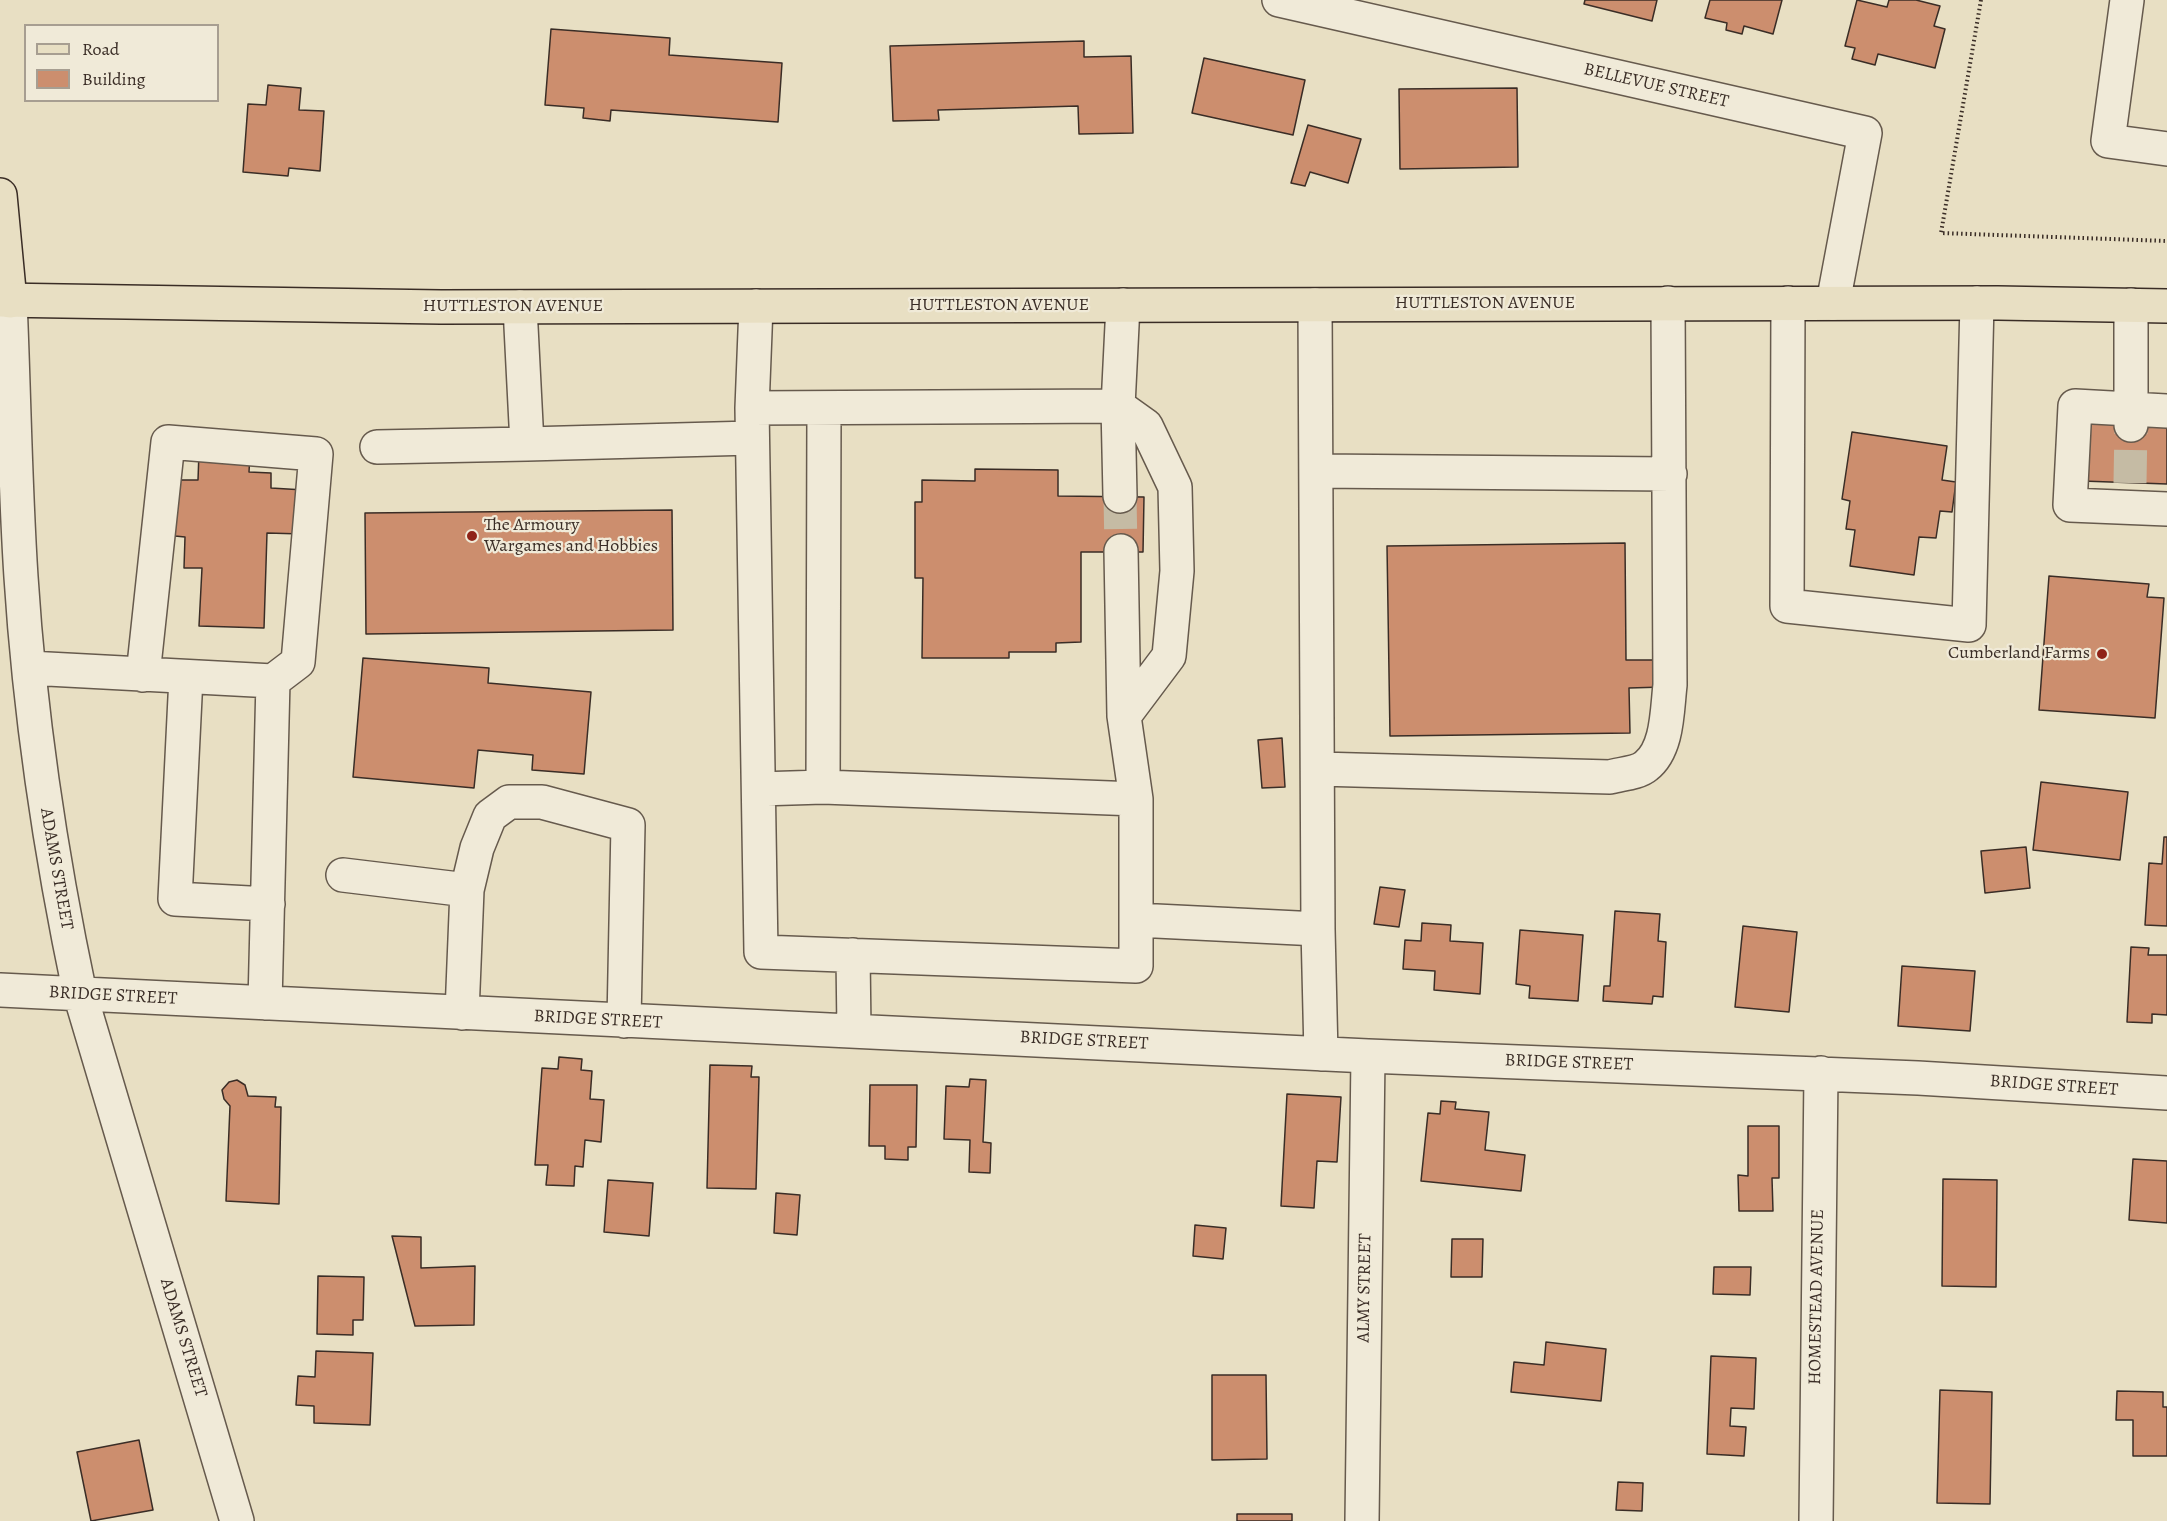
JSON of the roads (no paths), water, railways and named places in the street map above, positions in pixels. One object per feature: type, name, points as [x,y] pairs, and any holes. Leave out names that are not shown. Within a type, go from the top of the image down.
[{"type":"main road","name":"ADAMS STREET","points":[[0,195],[5,300]]},
{"type":"main road","name":"HUTTLESTON AVENUE","points":[[5,300],[520,307],[1668,303],[1988,303],[2167,306]]},
{"type":"street","name":"BELLEVUE STREET","points":[[1280,0],[1865,133],[1833,303]]},
{"type":"street","points":[[2127,0],[2108,141],[2167,149]]},
{"type":"street","name":"ADAMS STREET","points":[[5,300],[29,668],[50,837],[80,994],[237,1521]]},
{"type":"street","points":[[1318,770],[1610,777],[1646,767],[1657,752],[1665,729],[1670,685],[1668,303]]},
{"type":"street","points":[[1788,303],[1787,606],[1969,625],[1988,303]]},
{"type":"street","points":[[1120,496],[1118,406],[1123,305]]},
{"type":"street","points":[[1314,305],[1318,929],[1321,1053]]},
{"type":"street","points":[[2131,305],[2132,417]]},
{"type":"street","points":[[756,306],[752,423],[761,952],[1136,966],[1136,799],[1124,716],[1121,551]]},
{"type":"street","points":[[520,307],[527,444]]},
{"type":"street","points":[[377,447],[527,444],[752,423],[824,408],[1118,406],[1146,426],[1174,487],[1177,571],[1169,656],[1124,716]]},
{"type":"street","points":[[2167,411],[2132,417],[2075,406],[2070,505],[2129,495],[2167,509]]},
{"type":"street","points":[[823,787],[824,408]]},
{"type":"street","points":[[29,668],[143,675],[273,681],[298,662],[316,454],[168,442],[143,675]]},
{"type":"street","points":[[1316,471],[1670,474]]},
{"type":"street","points":[[186,677],[176,898],[267,904]]},
{"type":"street","points":[[266,1004],[273,681]]},
{"type":"street","points":[[759,789],[823,787],[1136,799]]},
{"type":"street","points":[[462,1013],[467,890],[477,848],[490,816],[509,802],[542,802],[628,825],[624,1021]]},
{"type":"street","points":[[343,875],[467,890]]},
{"type":"street","points":[[1136,921],[1318,929]]},
{"type":"street","points":[[853,955],[854,1031]]},
{"type":"street","name":"BRIDGE STREET","points":[[0,990],[1368,1056],[1821,1073],[2167,1093]]},
{"type":"street","name":"ALMY STREET","points":[[1362,1521],[1368,1056]]},
{"type":"street","name":"HOMESTEAD AVENUE","points":[[1816,1521],[1821,1073]]},
{"type":"tunnel","points":[[2130,483],[2131,425]]},
{"type":"tunnel","points":[[1120,496],[1121,551]]},
{"type":"place","name":"The Armoury Wargames and Hobbies","points":[[472,536]]},
{"type":"place","name":"Cumberland Farms","points":[[2102,654]]}]
